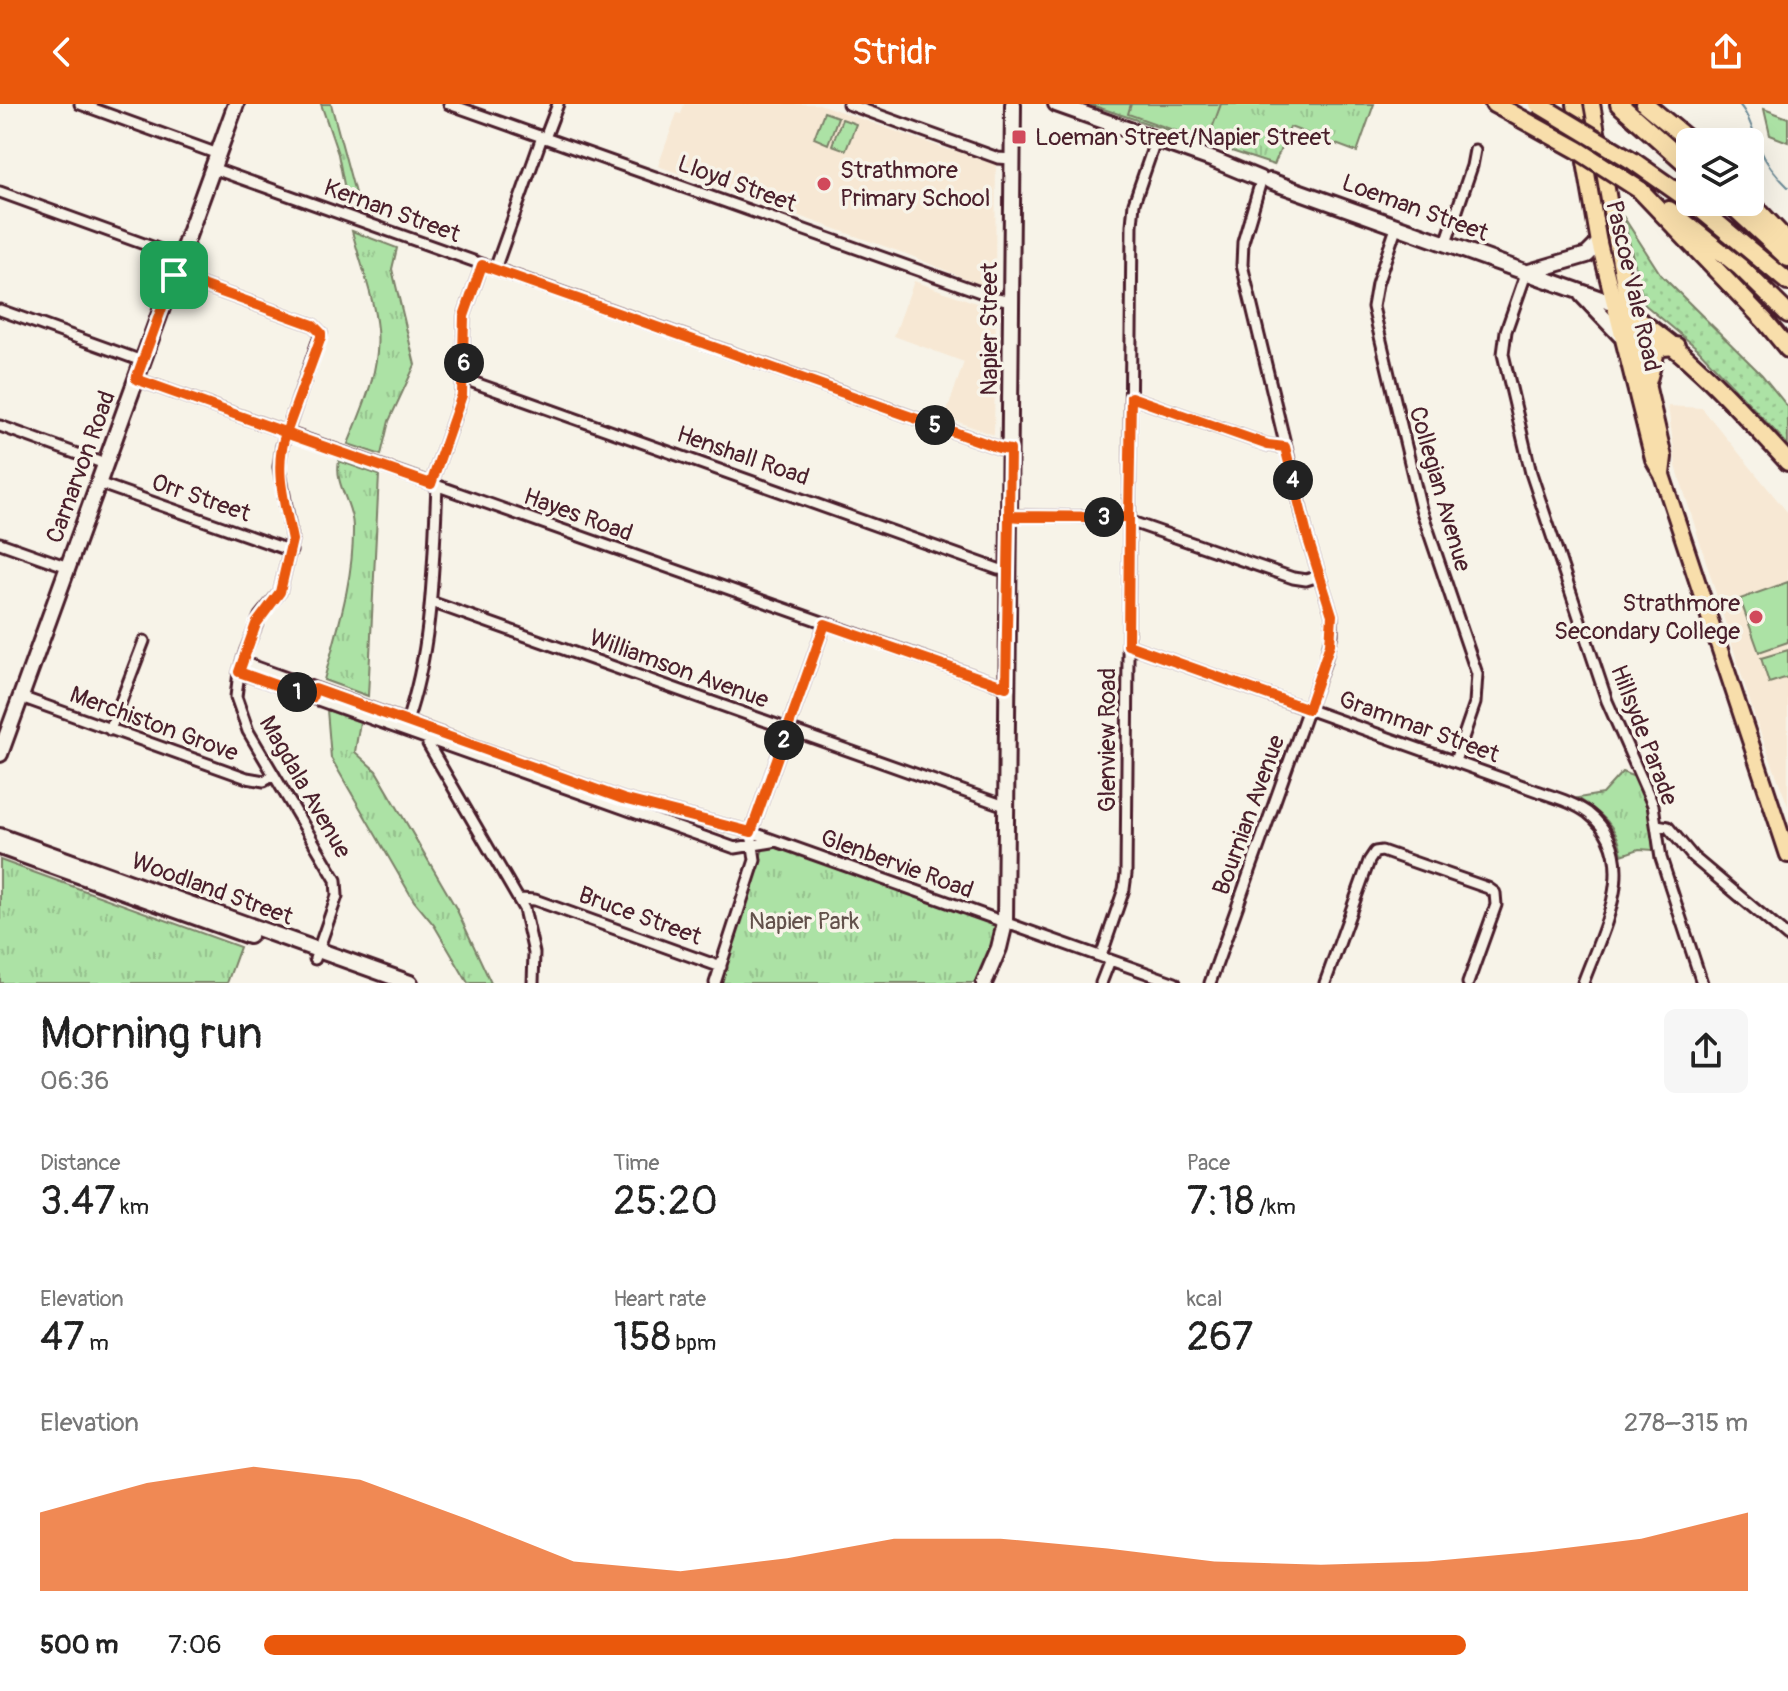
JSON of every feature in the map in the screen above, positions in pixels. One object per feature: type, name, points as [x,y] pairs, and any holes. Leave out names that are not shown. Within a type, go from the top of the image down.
[{"type":"highway","points":[[1494,104],[1578,150],[1640,190],[1740,267],[1788,314]]},
{"type":"highway","points":[[1538,104],[1676,191]]},
{"type":"highway","points":[[1646,105],[1676,130]]},
{"type":"highway","points":[[1623,106],[1676,154]]},
{"type":"highway","points":[[1640,190],[1788,349]]},
{"type":"highway","points":[[1709,216],[1788,282]]},
{"type":"highway","points":[[1743,216],[1788,258]]},
{"type":"highway","points":[[1763,216],[1788,242]]},
{"type":"highway","points":[[1631,315],[1676,346],[1786,460]]},
{"type":"highway","points":[[1647,383],[1656,351],[1676,346]]},
{"type":"main road","name":"Pascoe Vale Road","points":[[1575,104],[1612,303],[1653,459],[1662,475],[1788,855]]},
{"type":"main road","name":"Pascoe Vale Road","points":[[1592,104],[1615,240],[1664,457],[1662,475]]},
{"type":"main road","points":[[1612,303],[1631,315]]},
{"type":"street","name":"Kernan Street","points":[[80,104],[215,161],[482,265],[1010,450]]},
{"type":"street","name":"Carnarvon Road","points":[[0,754],[236,104]]},
{"type":"street","name":"Lloyd Street","points":[[449,104],[1012,301]]},
{"type":"street","points":[[495,269],[558,104]]},
{"type":"street","points":[[848,104],[998,158],[1012,159]]},
{"type":"street","name":"Napier Street","points":[[984,983],[999,948],[1005,923],[1013,104]]},
{"type":"street","name":"Loeman Street","points":[[1056,104],[1612,303]]},
{"type":"street","name":"Glenview Road","points":[[1101,983],[1126,881],[1133,211],[1156,139]]},
{"type":"street","points":[[1446,243],[1475,150]]},
{"type":"street","name":"Bournian Avenue","points":[[1210,983],[1332,634],[1332,615],[1285,447],[1242,265],[1243,242],[1262,180]]},
{"type":"street","points":[[0,192],[180,257]]},
{"type":"street","name":"Collegian Avenue","points":[[1397,225],[1377,284],[1373,307],[1421,509],[1477,674],[1475,703],[1455,761]]},
{"type":"street","points":[[1528,272],[1587,255],[1599,243]]},
{"type":"street","points":[[405,726],[419,685],[431,602],[434,485],[462,395],[464,316],[482,265]]},
{"type":"street","name":"Hillsyde Parade","points":[[1528,272],[1504,340],[1503,354],[1534,483],[1603,688],[1653,805],[1661,858],[1702,983]]},
{"type":"street","name":"Magdala Avenue","points":[[174,275],[320,329],[321,337],[286,433],[279,467],[292,540],[291,551],[280,592],[256,624],[240,667],[236,697],[240,715],[336,880],[337,896],[316,954]]},
{"type":"street","points":[[1578,291],[1620,335]]},
{"type":"street","points":[[0,310],[142,361]]},
{"type":"street","name":"Hayes Road","points":[[136,379],[1006,687]]},
{"type":"street","name":"Henshall Road","points":[[464,379],[1008,570]]},
{"type":"street","points":[[1131,397],[1268,445],[1285,447]]},
{"type":"street","points":[[0,426],[105,464]]},
{"type":"street","name":"Orr Street","points":[[98,483],[291,551]]},
{"type":"street","points":[[1009,516],[1129,519],[1293,578],[1306,580],[1319,576]]},
{"type":"street","points":[[0,543],[68,567]]},
{"type":"street","name":"Williamson Avenue","points":[[431,602],[1005,806]]},
{"type":"street","points":[[715,983],[755,860],[751,832],[825,624]]},
{"type":"street","points":[[110,730],[144,641]]},
{"type":"street","name":"Grammar Street","points":[[1128,645],[1455,761],[1567,802],[1587,813],[1605,831],[1616,858],[1617,870],[1614,896],[1583,983]]},
{"type":"street","name":"Glenbervie Road","points":[[240,667],[427,734],[623,799],[751,832],[1175,983]]},
{"type":"street","name":"Merchiston Grove","points":[[21,697],[247,778],[264,781],[274,775]]},
{"type":"street","points":[[427,734],[444,772],[520,899],[534,953],[533,983]]},
{"type":"street","name":"Glenbervie Road","points":[[427,734],[464,752],[735,848],[776,842]]},
{"type":"street","points":[[444,772],[444,763],[450,754],[464,752]]},
{"type":"street","points":[[1657,825],[1670,829],[1693,857],[1788,937]]},
{"type":"street","name":"Woodland Street","points":[[0,836],[81,871]]},
{"type":"street","name":"Woodland Street","points":[[0,847],[81,871],[316,954],[377,980],[410,983]]},
{"type":"street","points":[[1325,983],[1369,861],[1375,852],[1382,851],[1495,893],[1496,905],[1468,983]]},
{"type":"street","name":"Bruce Street","points":[[520,899],[545,904],[721,967]]},
{"type":"street","name":"Bruce Street","points":[[524,909],[545,904]]},
{"type":"shaded area","name":"Strathmore Primary School","points":[[684,104],[819,104],[949,150],[996,152],[995,291],[909,255],[658,166],[677,113],[681,114]]},
{"type":"shaded area","points":[[914,281],[996,310],[994,435],[945,417],[964,362],[894,336]]},
{"type":"shaded area","name":"Strathmore Secondary College","points":[[1668,406],[1702,408],[1788,513],[1788,806],[1756,721],[1676,466]]},
{"type":"green space","points":[[321,104],[331,104],[359,208],[348,205],[338,154]]},
{"type":"green space","points":[[1088,104],[1374,104],[1357,152],[1290,127],[1274,165]]},
{"type":"green space","points":[[1131,104],[1221,104],[1207,142],[1128,114]]},
{"type":"green space","points":[[1764,109],[1788,118],[1788,142],[1770,135]]},
{"type":"green space","points":[[824,112],[838,117],[828,144],[814,138]]},
{"type":"green space","points":[[842,119],[856,124],[846,150],[832,145]]},
{"type":"green space","points":[[1623,216],[1661,275],[1762,375],[1788,407],[1788,445],[1697,348],[1644,304]]},
{"type":"green space","points":[[352,231],[397,248],[392,269],[415,365],[389,421],[381,455],[348,444],[370,388],[378,344],[373,305]]},
{"type":"green space","points":[[339,461],[379,475],[368,696],[324,680],[344,605],[353,547],[352,518],[339,478]]},
{"type":"green space","points":[[1788,582],[1788,642],[1759,652],[1740,599]]},
{"type":"green space","points":[[1788,650],[1788,677],[1769,683],[1761,658]]},
{"type":"green space","points":[[327,710],[360,722],[355,752],[376,771],[456,908],[491,983],[468,983],[434,925],[414,901],[331,758]]},
{"type":"green space","points":[[1622,772],[1635,777],[1649,813],[1653,850],[1639,849],[1622,855],[1613,828],[1578,798],[1602,794]]},
{"type":"green space","name":"Napier Park","points":[[765,843],[1005,923],[978,983],[717,983]]},
{"type":"green space","points":[[0,860],[240,947],[227,983],[0,983]]},
{"type":"waterway","points":[[1739,104],[1766,161],[1788,187]]},
{"type":"place","name":"Loeman Street/Napier Street","points":[[1019,137]]},
{"type":"place","name":"Strathmore Primary School","points":[[824,184]]},
{"type":"place","name":"Strathmore Secondary College","points":[[1756,617]]},
{"type":"route","points":[[174,275],[136,379],[279,430],[286,433],[294,436],[431,484],[462,395],[464,316],[482,265],[1010,450],[1009,516],[1020,517],[1129,517],[1131,397],[1274,447],[1285,447],[1308,539],[1332,615],[1330,644],[1308,709],[1128,645],[1129,517],[1009,516],[1006,687],[825,624],[751,832],[623,799],[315,689],[312,698],[239,672],[260,616],[280,592],[291,551],[292,540],[279,467],[286,433],[321,333],[313,325],[174,275]]}]
